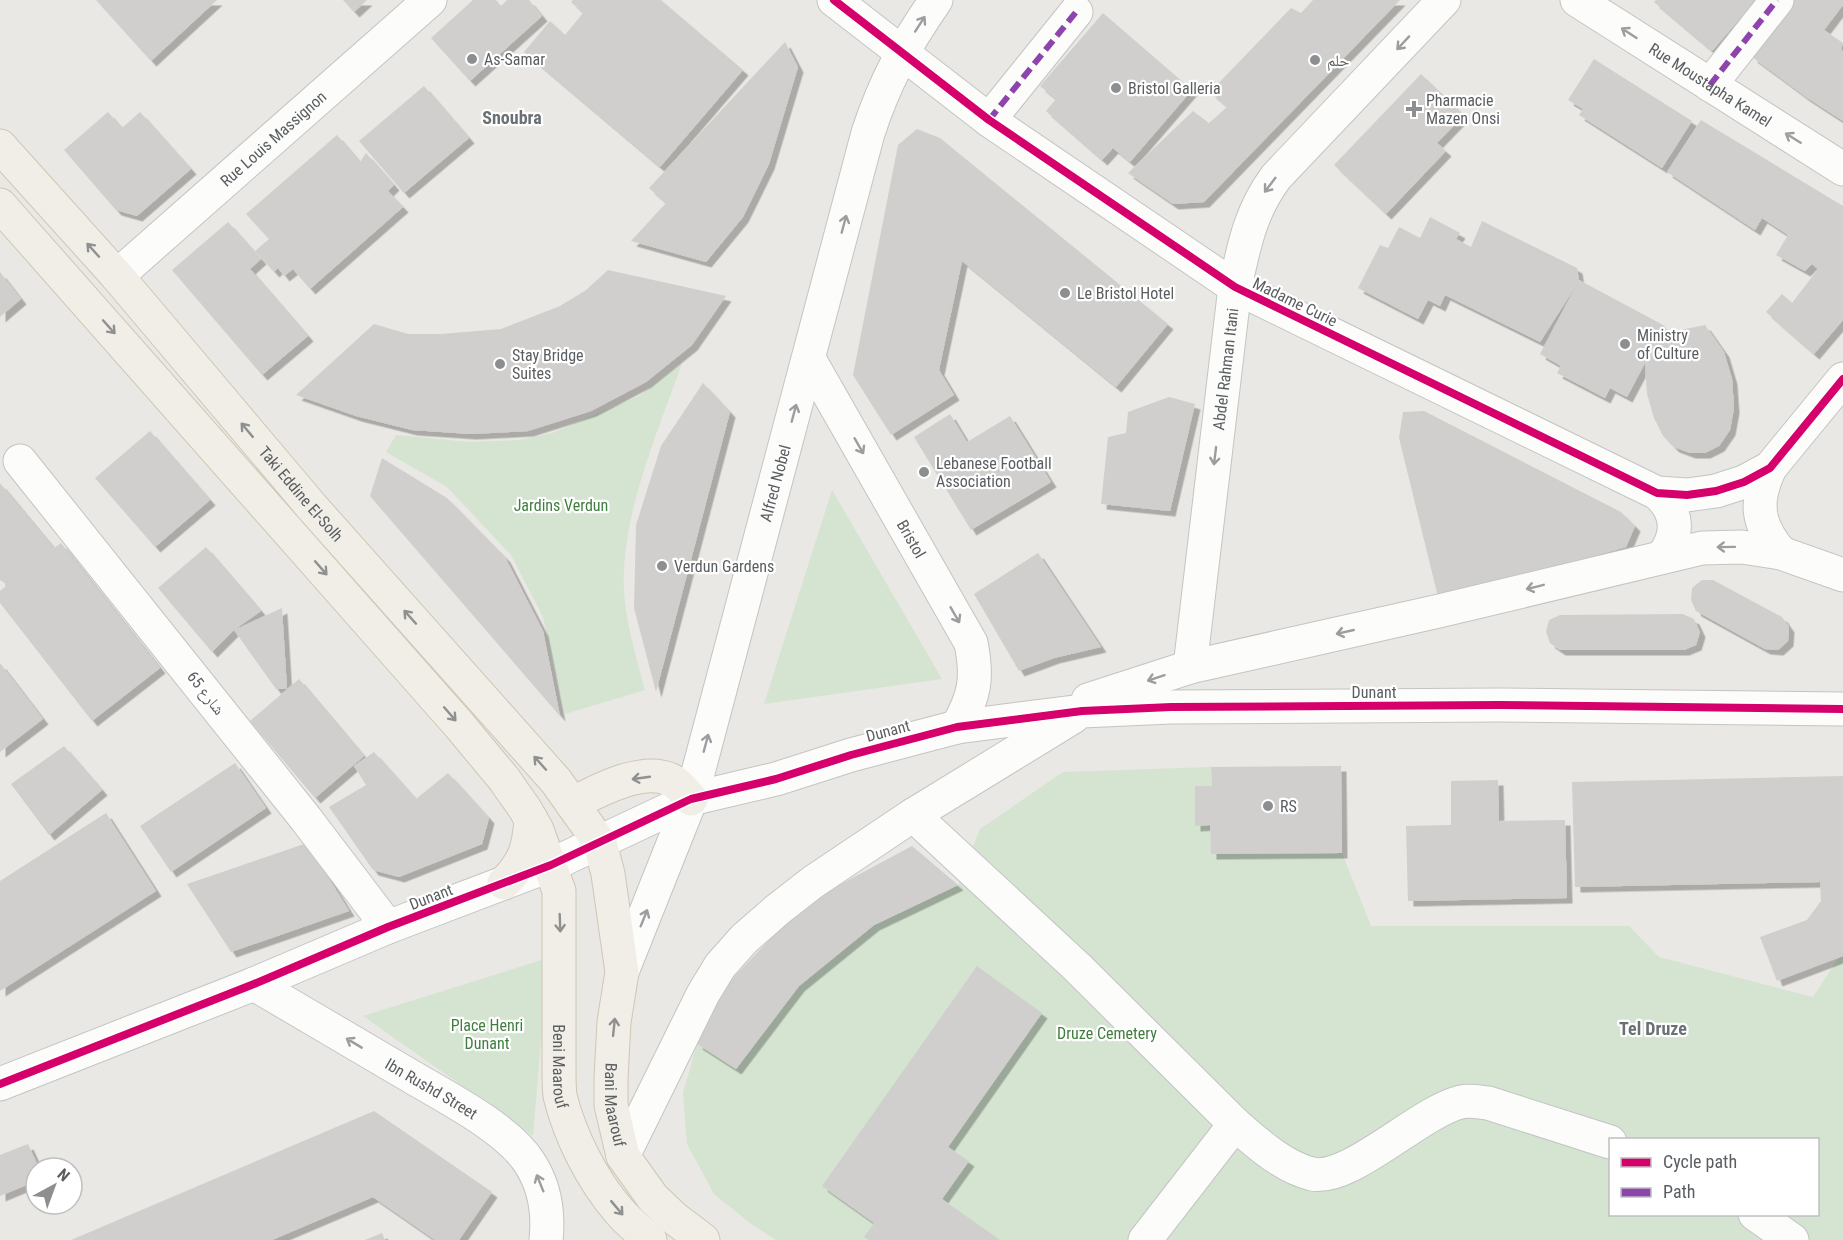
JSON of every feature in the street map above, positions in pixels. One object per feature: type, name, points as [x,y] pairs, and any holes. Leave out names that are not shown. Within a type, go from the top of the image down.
[{"type":"main road","name":"Taki Eddine El-Solh","points":[[0,146],[117,276],[312,507],[556,781],[600,843]]},
{"type":"main road","points":[[0,205],[460,726],[504,779],[531,819],[551,865]]},
{"type":"main road","points":[[572,804],[618,783],[644,777],[669,779],[683,789],[691,800]]},
{"type":"main road","points":[[504,883],[521,864],[526,853],[531,819]]},
{"type":"main road","points":[[600,843],[608,874],[622,972]]},
{"type":"main road","name":"Beni Maarouf","points":[[551,865],[559,891],[560,1093],[573,1133],[599,1185],[620,1212],[650,1240]]},
{"type":"main road","name":"Bani Maarouf","points":[[622,972],[614,1022],[611,1105],[623,1156],[653,1198],[674,1218],[703,1240]]},
{"type":"street","name":"Rue Louis Massignon","points":[[117,276],[430,0]]},
{"type":"street","name":"Madame Curie","points":[[834,0],[989,120],[1235,287],[1657,493],[1687,495],[1716,491],[1744,482],[1770,468]]},
{"type":"street","name":"Alfred Nobel","points":[[622,972],[691,800],[868,133],[878,104],[901,53],[936,0]]},
{"type":"street","name":"Abdel Rahman Itani","points":[[1190,667],[1235,287],[1249,226],[1264,194],[1276,177],[1444,0]]},
{"type":"street","name":"Rue Moustapha Kamel","points":[[1577,0],[1843,169]]},
{"type":"street","points":[[1710,85],[1777,0]]},
{"type":"street","points":[[989,120],[1076,12]]},
{"type":"street","name":"Bristol","points":[[809,359],[971,643],[975,665],[975,687],[968,708],[957,727]]},
{"type":"street","points":[[1781,553],[1764,528],[1760,513],[1763,482],[1770,468],[1843,379]]},
{"type":"street","name":"شارع 65","points":[[20,461],[306,819],[388,927]]},
{"type":"street","points":[[1657,493],[1670,506],[1675,524],[1673,541],[1663,556]]},
{"type":"street","name":"Dunant","points":[[1032,717],[1190,667],[1439,611],[1702,548],[1742,547],[1781,553],[1843,574]]},
{"type":"street","name":"Dunant","points":[[0,1084],[254,984],[388,927],[551,865],[691,800],[776,779],[852,755],[957,727],[1082,711],[1171,707],[1476,705],[1843,709]]},
{"type":"street","points":[[623,1156],[703,994],[720,966],[744,939],[813,882],[913,815],[1082,711]]},
{"type":"street","points":[[913,815],[1077,967],[1235,1124],[1281,1160],[1303,1171],[1329,1174],[1352,1164],[1427,1118],[1461,1102],[1488,1103],[1609,1141]]},
{"type":"street","name":"Ibn Rushd Street","points":[[254,984],[472,1113],[515,1146],[528,1160],[543,1190],[547,1206],[546,1240]]},
{"type":"street","points":[[1145,1240],[1235,1124]]},
{"type":"street","points":[[1756,1216],[1792,1240]]},
{"type":"green space","name":"Jardins Verdun","points":[[682,363],[638,490],[627,542],[624,569],[625,599],[645,690],[565,714],[543,617],[511,555],[447,487],[386,452],[396,435],[470,442],[519,440],[552,433],[639,396]]},
{"type":"green space","points":[[832,490],[942,679],[764,704]]},
{"type":"green space","name":"Druze Cemetery","points":[[1211,767],[1212,786],[1195,786],[1195,826],[1210,825],[1211,853],[1342,853],[1371,926],[1629,926],[1659,957],[1813,997],[1843,951],[1843,1240],[776,1240],[750,1223],[714,1194],[687,1144],[683,1093],[697,1044],[736,1069],[799,986],[874,925],[958,885],[980,829],[1063,772]]},
{"type":"green space","name":"Place Henri Dunant","points":[[548,958],[533,1136],[363,1016]]},
{"type":"building","points":[[96,0],[217,0],[151,61]]},
{"type":"building","points":[[343,0],[367,0],[354,12]]},
{"type":"building","name":"As-Samar","points":[[473,0],[496,0],[501,6],[507,0],[529,0],[542,16],[470,81],[431,38]]},
{"type":"building","points":[[573,0],[661,0],[743,70],[660,167],[524,52],[550,21],[565,35],[583,13],[571,2]]},
{"type":"building","points":[[1313,0],[1400,0],[1204,202],[1173,204],[1128,173],[1193,111],[1209,123],[1227,107],[1210,92],[1291,8],[1301,13]]},
{"type":"building","points":[[1656,0],[1756,0],[1712,51],[1654,2]]},
{"type":"building","points":[[1793,0],[1843,0],[1843,5],[1824,30],[1843,43],[1841,50],[1843,51],[1843,121],[1752,57]]},
{"type":"building","name":"Bristol Galleria","points":[[1103,13],[1192,90],[1130,162],[1113,148],[1102,160],[1046,111],[1056,99],[1040,86]]},
{"type":"building","points":[[785,42],[798,67],[769,164],[743,217],[706,262],[631,241],[666,203],[649,188]]},
{"type":"building","points":[[1594,59],[1692,121],[1662,168],[1579,115],[1583,109],[1568,100]]},
{"type":"building","points":[[1421,74],[1464,115],[1437,143],[1446,151],[1386,214],[1334,165]]},
{"type":"building","points":[[424,86],[469,138],[404,193],[359,141]]},
{"type":"building","points":[[108,112],[122,128],[140,112],[191,169],[137,216],[116,210],[64,150]]},
{"type":"building","points":[[1701,120],[1843,206],[1843,320],[1814,354],[1766,312],[1782,294],[1792,303],[1818,269],[1812,264],[1805,271],[1776,255],[1788,235],[1762,218],[1755,230],[1667,172]]},
{"type":"building","name":"Le Bristol Hotel","points":[[917,129],[940,138],[1168,324],[1116,387],[962,261],[939,370],[954,395],[891,435],[853,375],[898,145]]},
{"type":"building","points":[[337,135],[360,162],[366,153],[394,185],[388,191],[403,207],[310,289],[293,269],[284,276],[278,268],[274,272],[255,251],[269,239],[246,214]]},
{"type":"building","points":[[1430,217],[1460,233],[1456,239],[1471,247],[1482,221],[1577,268],[1579,280],[1665,326],[1661,334],[1705,325],[1724,352],[1732,379],[1734,408],[1730,430],[1719,446],[1705,453],[1690,453],[1674,447],[1663,436],[1654,418],[1647,394],[1645,363],[1627,397],[1610,388],[1605,398],[1557,373],[1561,366],[1540,354],[1577,284],[1540,342],[1445,295],[1440,306],[1428,300],[1418,319],[1358,288],[1380,245],[1388,248],[1399,227],[1420,238]]},
{"type":"building","points":[[228,222],[261,259],[250,269],[308,336],[262,375],[172,270]]},
{"type":"building","name":"Stay Bridge Suites","points":[[608,270],[726,296],[692,345],[646,382],[591,411],[528,431],[471,434],[412,430],[356,416],[296,395],[374,324],[408,334],[501,329],[560,306],[586,290]]},
{"type":"building","points":[[0,272],[21,299],[0,317]]},
{"type":"building","name":"Verdun Gardens","points":[[703,383],[730,412],[656,692],[634,608],[636,525],[661,446]]},
{"type":"building","points":[[1169,397],[1195,404],[1170,511],[1101,504],[1108,437],[1126,433],[1128,412]]},
{"type":"building","points":[[1424,411],[1621,512],[1635,526],[1626,547],[1439,601],[1399,438],[1403,412]]},
{"type":"building","points":[[950,414],[967,442],[1010,416],[1051,482],[971,530],[914,437]]},
{"type":"building","points":[[150,431],[210,500],[155,547],[95,478]]},
{"type":"building","name":"Jardins Verdun","points":[[382,458],[447,498],[505,557],[543,631],[560,716],[370,496]]},
{"type":"building","points":[[0,483],[54,548],[61,543],[160,668],[92,721],[0,603],[0,591],[7,585],[0,580]]},
{"type":"building","points":[[206,547],[261,611],[234,630],[212,652],[158,588]]},
{"type":"building","points":[[1038,553],[1101,647],[1054,658],[1019,671],[974,594]]},
{"type":"building","points":[[1702,580],[1713,580],[1782,617],[1789,627],[1788,641],[1778,650],[1765,649],[1696,611],[1691,600],[1692,588]]},
{"type":"building","points":[[282,608],[287,689],[276,689],[234,630]]},
{"type":"building","points":[[1683,614],[1694,619],[1700,632],[1696,645],[1684,650],[1560,650],[1550,643],[1546,632],[1549,620],[1560,615]]},
{"type":"building","points":[[0,663],[43,719],[0,752]]},
{"type":"building","points":[[299,679],[364,756],[315,798],[250,721]]},
{"type":"building","points":[[64,746],[102,790],[49,835],[11,784]]},
{"type":"building","points":[[374,752],[416,799],[448,773],[489,818],[482,844],[399,877],[373,870],[329,807],[366,785],[354,766]]},
{"type":"building","points":[[235,763],[266,808],[171,872],[140,826]]},
{"type":"building","name":"RS","points":[[1341,766],[1342,853],[1211,854],[1210,825],[1195,826],[1195,786],[1212,786],[1211,767]]},
{"type":"building","points":[[1843,776],[1843,956],[1777,981],[1760,937],[1807,920],[1821,901],[1820,882],[1575,887],[1572,782]]},
{"type":"building","points":[[1498,780],[1499,821],[1565,820],[1567,898],[1408,901],[1406,826],[1451,825],[1451,781]]},
{"type":"building","points":[[106,813],[156,891],[0,991],[0,881]]},
{"type":"building","points":[[307,843],[349,911],[231,952],[187,884]]},
{"type":"building","points":[[912,846],[958,885],[874,925],[799,986],[736,1069],[697,1044],[710,1010],[733,978],[783,925],[828,891]]},
{"type":"building","points":[[977,966],[1042,1013],[948,1147],[969,1161],[942,1199],[1000,1240],[869,1240],[864,1237],[874,1223],[822,1186]]},
{"type":"building","points":[[374,1111],[492,1192],[459,1240],[435,1240],[373,1197],[272,1240],[71,1240]]},
{"type":"building","points":[[28,1144],[34,1156],[24,1156],[24,1186],[0,1196],[0,1155]]},
{"type":"building","points":[[382,1233],[385,1240],[365,1240]]},
{"type":"marked path","points":[[1710,85],[1777,0]]},
{"type":"marked path","points":[[989,120],[1076,12]]},
{"type":"cycle path","points":[[834,0],[989,120],[1235,287],[1657,493],[1687,495],[1716,491],[1744,482],[1770,468],[1843,379]]},
{"type":"cycle path","points":[[0,1084],[254,984],[388,927],[551,865],[691,799],[776,779],[851,755],[957,727],[1082,711],[1171,707],[1499,705],[1843,709]]},
{"type":"place","name":"As-Samar","points":[[472,59]]},
{"type":"place","name":"حلم","points":[[1315,60]]},
{"type":"place","name":"Bristol Galleria","points":[[1116,88]]},
{"type":"place","name":"Pharmacie Mazen Onsi","points":[[1414,109]]},
{"type":"place","name":"Le Bristol Hotel","points":[[1065,293]]},
{"type":"place","name":"Ministry of Culture","points":[[1625,344]]},
{"type":"place","name":"Stay Bridge Suites","points":[[500,364]]},
{"type":"place","name":"Lebanese Football Association","points":[[924,472]]},
{"type":"place","name":"Verdun Gardens","points":[[662,566]]},
{"type":"place","name":"RS","points":[[1268,806]]},
{"type":"district","name":"Snoubra","points":[[512,117]]},
{"type":"district","name":"Tel Druze","points":[[1653,1028]]}]
